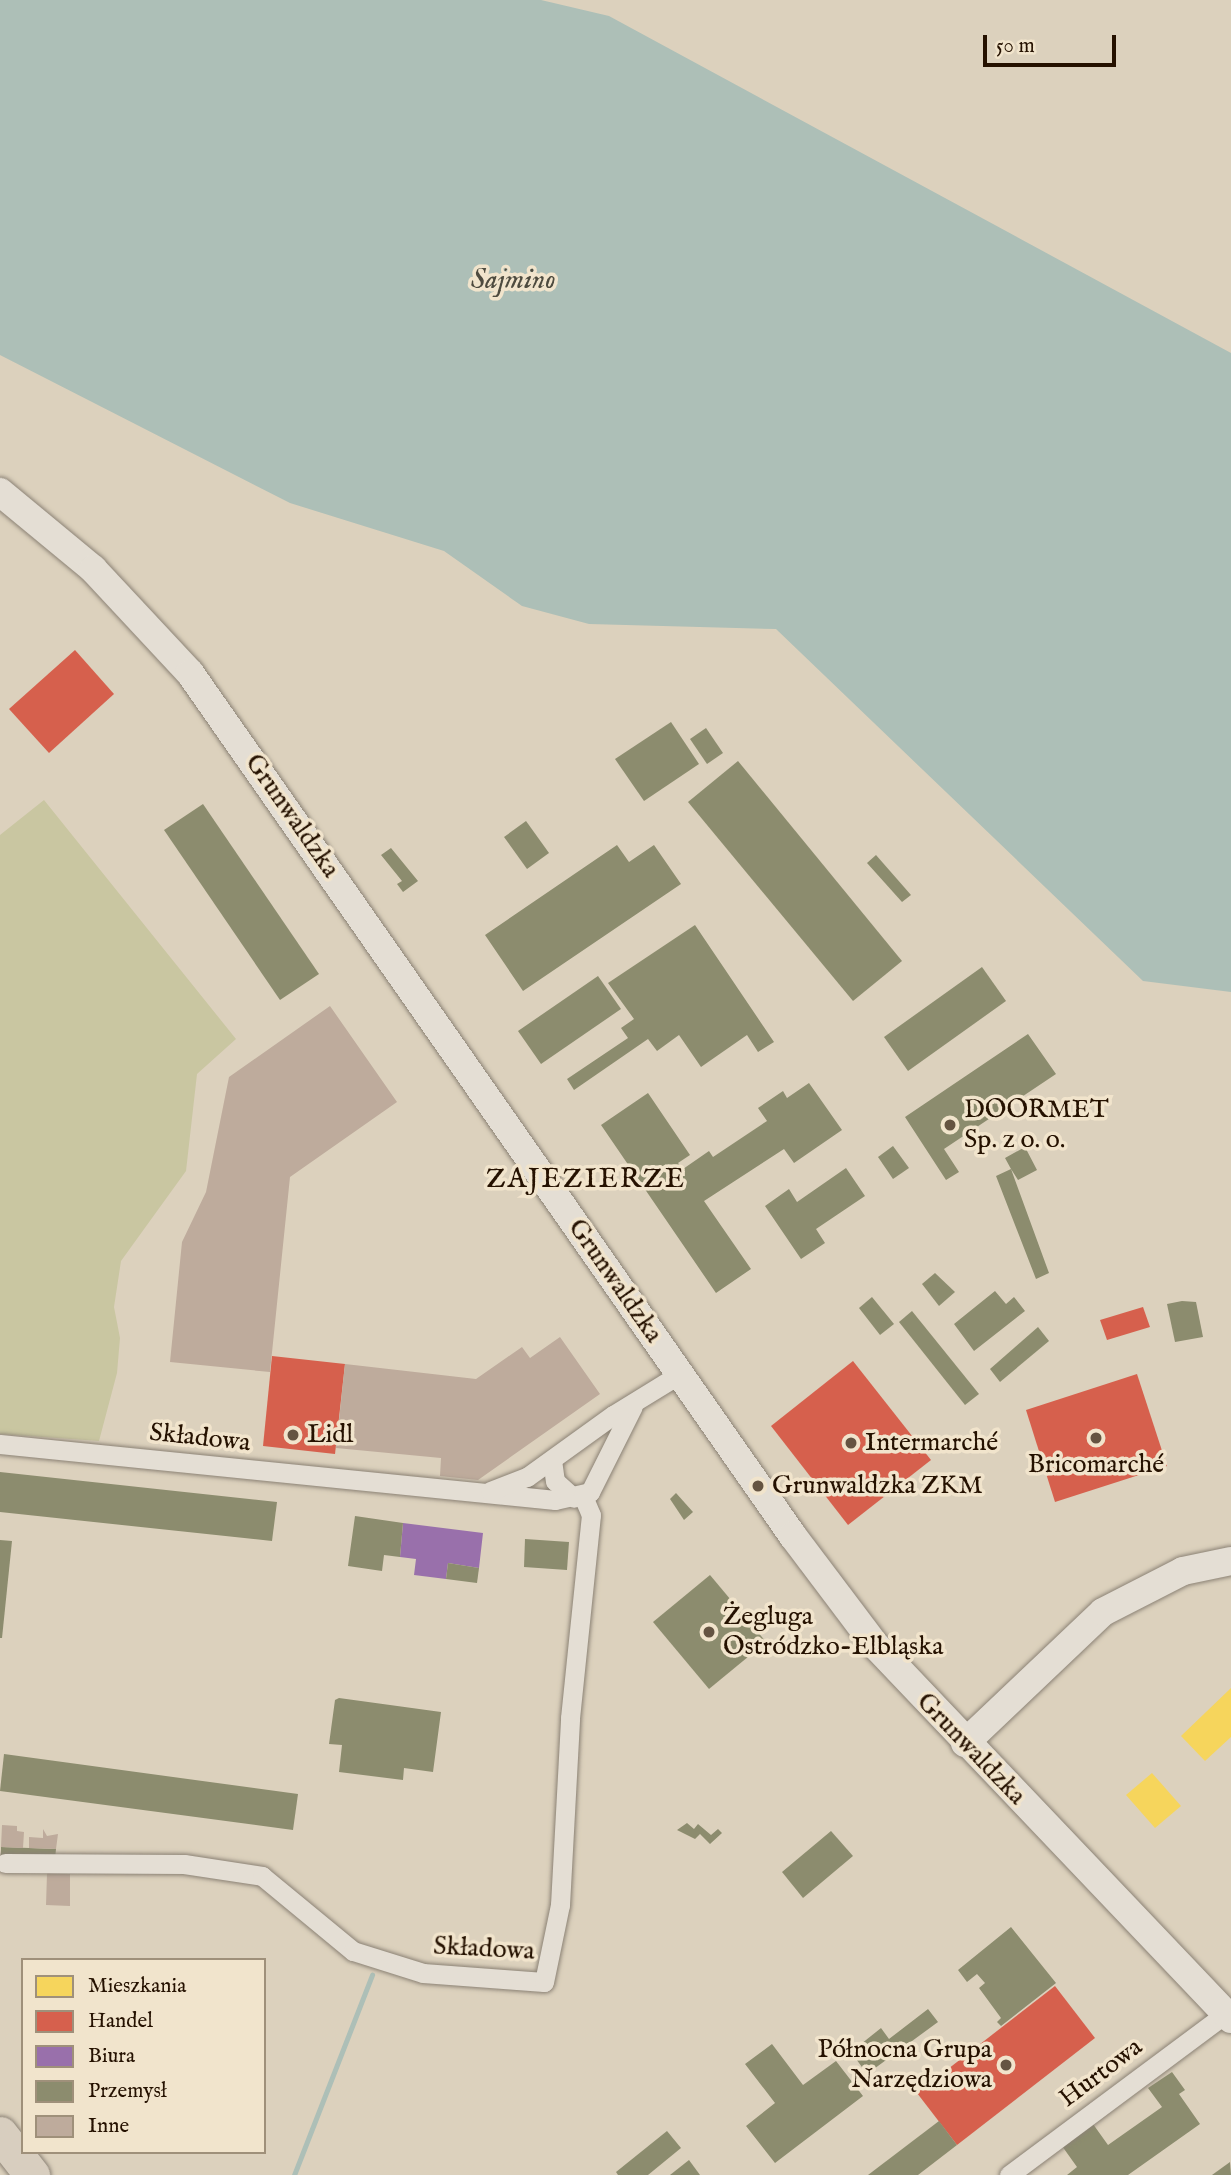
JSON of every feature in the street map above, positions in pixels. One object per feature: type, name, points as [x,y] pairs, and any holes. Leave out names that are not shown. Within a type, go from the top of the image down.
[{"type":"highway","points":[[0,2134],[32,2175]]},
{"type":"main road","name":"Grunwaldzka","points":[[0,492],[93,569],[190,673],[847,1609],[965,1743],[1228,2016]]},
{"type":"main road","points":[[965,1743],[1103,1612],[1183,1572],[1231,1562]]},
{"type":"street","name":"Składowa","points":[[479,1494],[503,1488],[552,1460],[680,1374]]},
{"type":"street","name":"Składowa","points":[[0,1444],[479,1494],[578,1497],[590,1492],[634,1406]]},
{"type":"street","points":[[574,1444],[593,1452],[603,1468]]},
{"type":"street","name":"Składowa","points":[[5,1863],[184,1864],[262,1876],[353,1951],[423,1973],[544,1982],[560,1905],[570,1718],[591,1515],[578,1497],[555,1481],[552,1460]]},
{"type":"street","name":"Hurtowa","points":[[1009,2175],[1228,2016]]},
{"type":"shaded area","points":[[44,800],[236,1039],[197,1074],[186,1171],[121,1261],[114,1307],[120,1338],[117,1373],[99,1441],[0,1434],[0,835]]},
{"type":"water","name":"Sajmino","points":[[0,0],[541,0],[609,16],[1231,353],[1231,992],[1143,981],[776,629],[589,624],[522,606],[444,551],[290,503],[0,355]]},
{"type":"building: Mieszkania","points":[[1231,1688],[1231,1737],[1205,1761],[1181,1736]]},
{"type":"building: Mieszkania","points":[[1152,1773],[1181,1806],[1155,1828],[1126,1795]]},
{"type":"building: Handel","points":[[75,650],[114,694],[49,753],[9,709]]},
{"type":"building: Handel","points":[[1143,1307],[1150,1327],[1107,1340],[1100,1320]]},
{"type":"building: Handel","points":[[272,1356],[345,1364],[335,1454],[263,1446]]},
{"type":"building: Handel","name":"Intermarché","points":[[853,1361],[931,1460],[848,1525],[771,1426]]},
{"type":"building: Handel","name":"Bricomarché","points":[[1137,1374],[1167,1466],[1055,1502],[1026,1410]]},
{"type":"building: Handel","points":[[1055,1986],[1095,2038],[957,2145],[917,2093]]},
{"type":"building: Biura","points":[[403,1523],[483,1533],[479,1568],[448,1563],[446,1579],[414,1575],[416,1559],[400,1557]]},
{"type":"building: Przemysł","points":[[671,722],[699,764],[644,801],[615,759]]},
{"type":"building: Przemysł","points":[[706,728],[723,753],[707,764],[690,739]]},
{"type":"building: Przemysł","points":[[738,761],[902,961],[853,1001],[688,802]]},
{"type":"building: Przemysł","points":[[203,804],[319,974],[280,1000],[164,830]]},
{"type":"building: Przemysł","points":[[526,821],[549,853],[527,869],[504,837]]},
{"type":"building: Przemysł","points":[[617,845],[629,862],[654,845],[681,884],[523,991],[485,935]]},
{"type":"building: Przemysł","points":[[391,848],[418,881],[403,892],[397,884],[402,881],[381,855]]},
{"type":"building: Przemysł","points":[[876,855],[911,895],[902,902],[867,863]]},
{"type":"building: Przemysł","points":[[695,925],[774,1042],[758,1052],[747,1035],[701,1067],[679,1035],[657,1051],[648,1039],[574,1090],[567,1079],[628,1038],[621,1028],[634,1019],[608,983]]},
{"type":"building: Przemysł","points":[[982,967],[1006,1001],[908,1071],[884,1037]]},
{"type":"building: Przemysł","points":[[598,976],[621,1009],[541,1064],[518,1031]]},
{"type":"building: Przemysł","points":[[1028,1034],[1056,1074],[944,1149],[959,1172],[946,1180],[905,1117]]},
{"type":"building: Przemysł","points":[[809,1083],[842,1130],[794,1163],[784,1149],[704,1201],[751,1269],[716,1293],[601,1125],[648,1093],[690,1155],[678,1163],[683,1169],[709,1151],[713,1157],[767,1121],[758,1108],[783,1091],[787,1098]]},
{"type":"building: Przemysł","points":[[893,1146],[909,1168],[893,1179],[878,1157]]},
{"type":"building: Przemysł","points":[[1025,1147],[1037,1170],[1018,1180],[1005,1158]]},
{"type":"building: Przemysł","points":[[846,1168],[865,1196],[816,1229],[825,1243],[801,1259],[765,1206],[789,1189],[797,1202]]},
{"type":"building: Przemysł","points":[[1011,1169],[1049,1273],[1036,1279],[996,1176]]},
{"type":"building: Przemysł","points":[[935,1273],[955,1292],[939,1306],[922,1284]]},
{"type":"building: Przemysł","points":[[995,1291],[1006,1304],[1014,1297],[1025,1311],[974,1351],[954,1324]]},
{"type":"building: Przemysł","points":[[872,1297],[894,1324],[880,1335],[859,1308]]},
{"type":"building: Przemysł","points":[[1196,1302],[1203,1337],[1175,1342],[1167,1304]]},
{"type":"building: Przemysł","points":[[912,1311],[979,1394],[965,1405],[899,1322]]},
{"type":"building: Przemysł","points":[[1038,1327],[1049,1341],[1000,1382],[990,1369]]},
{"type":"building: Przemysł","points":[[0,1472],[277,1502],[272,1541],[0,1512]]},
{"type":"building: Przemysł","points":[[676,1493],[693,1512],[684,1520],[670,1499]]},
{"type":"building: Przemysł","points":[[355,1516],[403,1523],[400,1557],[384,1555],[382,1571],[348,1566]]},
{"type":"building: Przemysł","points":[[525,1539],[569,1542],[567,1570],[524,1567]]},
{"type":"building: Przemysł","points":[[0,1540],[12,1541],[2,1638],[0,1638]]},
{"type":"building: Przemysł","points":[[448,1563],[479,1568],[477,1583],[446,1579]]},
{"type":"building: Przemysł","name":"Żegluga Ostródzko-Elbląska","points":[[710,1575],[766,1642],[709,1689],[653,1622]]},
{"type":"building: Przemysł","points":[[339,1698],[441,1712],[433,1772],[404,1768],[403,1780],[339,1772],[342,1745],[329,1744],[335,1700]]},
{"type":"building: Przemysł","points":[[4,1754],[298,1794],[293,1830],[0,1791]]},
{"type":"building: Przemysł","points":[[687,1823],[694,1829],[698,1824],[711,1835],[718,1829],[722,1833],[710,1844],[700,1834],[695,1839],[677,1830]]},
{"type":"building: Przemysł","points":[[831,1831],[853,1856],[803,1898],[782,1872]]},
{"type":"building: Przemysł","points":[[1,1847],[56,1849],[55,1859],[1,1857]]},
{"type":"building: Przemysł","points":[[1011,1927],[1056,1983],[1001,2026],[997,2022],[1001,2018],[979,1988],[985,1983],[977,1974],[967,1982],[958,1970]]},
{"type":"building: Przemysł","points":[[928,2009],[938,2022],[867,2074],[851,2052],[881,2028],[889,2039]]},
{"type":"building: Przemysł","points":[[772,2044],[803,2085],[836,2061],[863,2096],[775,2163],[746,2126],[775,2103],[745,2064]]},
{"type":"building: Przemysł","points":[[1172,2072],[1185,2090],[1179,2094],[1200,2124],[1128,2175],[1067,2175],[1077,2167],[1062,2146],[1093,2124],[1108,2145],[1162,2107],[1148,2088]]},
{"type":"building: Przemysł","points":[[939,2121],[957,2145],[918,2175],[868,2175]]},
{"type":"building: Przemysł","points":[[667,2131],[681,2148],[648,2175],[618,2175],[616,2172]]},
{"type":"building: Przemysł","points":[[689,2160],[700,2175],[670,2175]]},
{"type":"building: Przemysł","points":[[1230,2162],[1231,2175],[1212,2175]]},
{"type":"building: Inne","points":[[330,1006],[397,1102],[290,1177],[270,1372],[170,1362],[182,1242],[206,1192],[229,1077]]},
{"type":"building: Inne","points":[[560,1337],[600,1394],[478,1480],[440,1476],[441,1458],[336,1448],[345,1364],[476,1379],[522,1347],[530,1358]]},
{"type":"building: Inne","points":[[2,1825],[17,1826],[17,1831],[24,1832],[23,1848],[1,1847]]},
{"type":"building: Inne","points":[[43,1829],[47,1836],[58,1834],[56,1849],[29,1848],[29,1837],[43,1838]]},
{"type":"building: Inne","points":[[47,1873],[70,1874],[70,1906],[46,1905]]},
{"type":"waterway","points":[[294,2175],[372,1975]]},
{"type":"place","name":"DOORMET Sp. z o. o.","points":[[950,1125]]},
{"type":"place","name":"Lidl","points":[[293,1435]]},
{"type":"place","name":"Bricomarché","points":[[1096,1438]]},
{"type":"place","name":"Intermarché","points":[[851,1443]]},
{"type":"place","name":"Grunwaldzka ZKM","points":[[758,1486]]},
{"type":"place","name":"Żegluga Ostródzko-Elbląska","points":[[709,1632]]},
{"type":"place","name":"Północna Grupa Narzędziowa","points":[[1006,2065]]},
{"type":"district","name":"ZAJEZIERZE","points":[[586,1180]]}]
